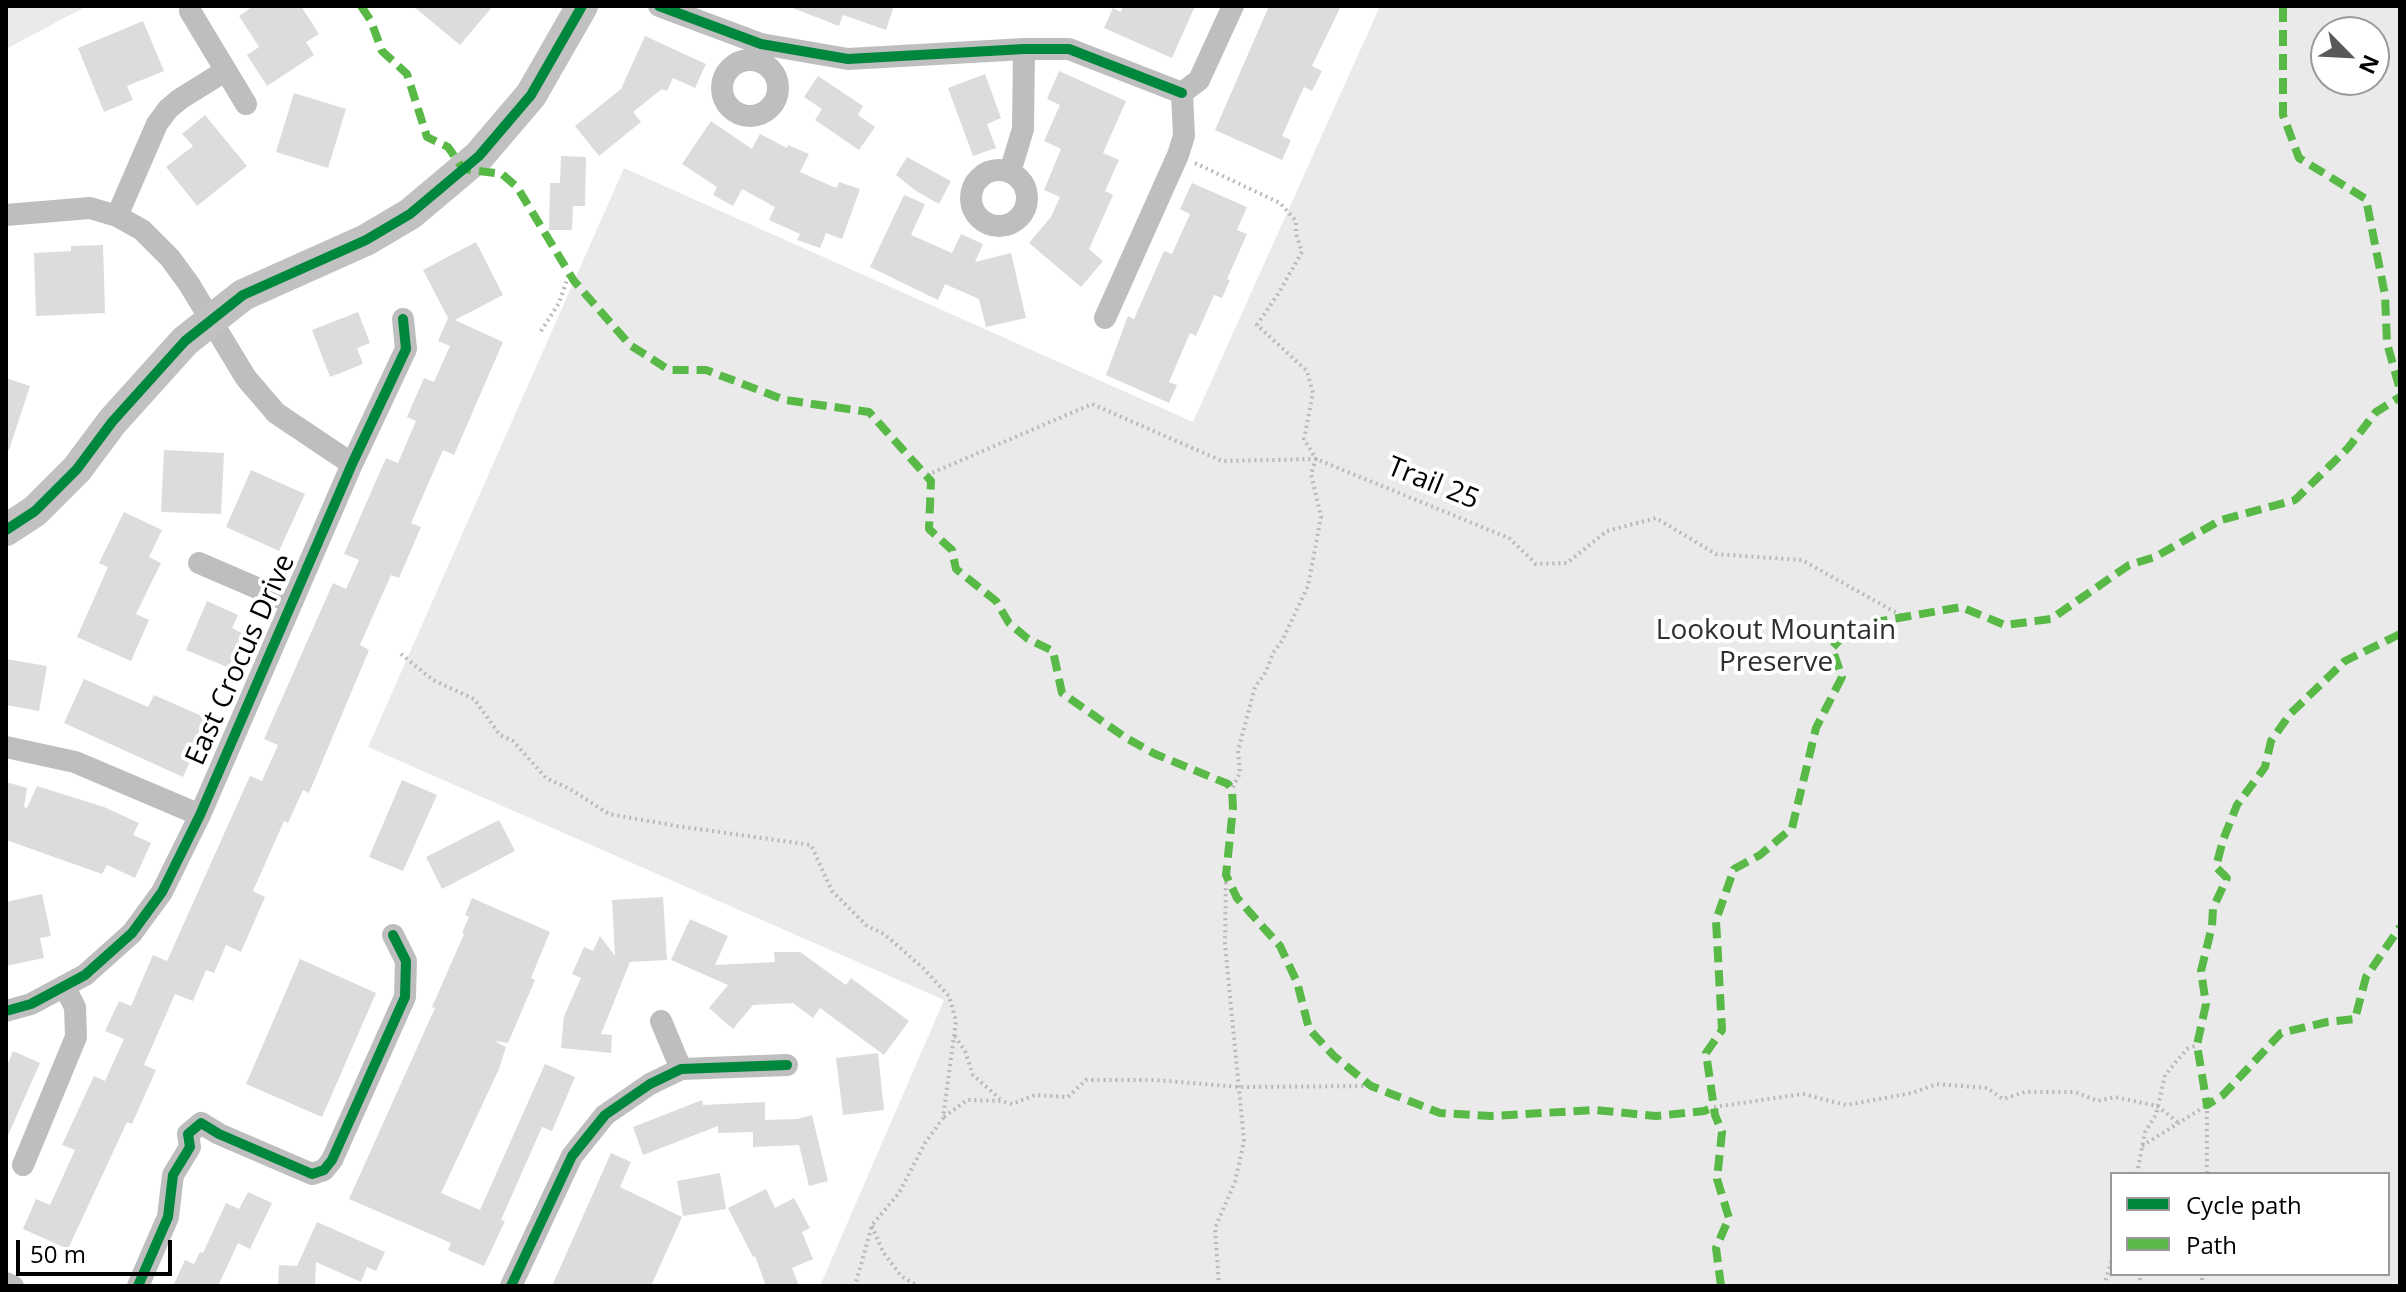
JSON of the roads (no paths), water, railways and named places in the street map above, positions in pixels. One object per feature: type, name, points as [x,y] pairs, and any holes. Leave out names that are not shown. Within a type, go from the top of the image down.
[{"type":"street","points":[[6,530],[35,511],[77,469],[185,341],[210,321],[243,295],[366,240],[410,214],[479,156],[531,95],[582,6]]},
{"type":"street","points":[[659,6],[759,52],[848,59],[1069,49],[1182,93]]},
{"type":"street","points":[[1182,93],[1199,80],[1233,6]]},
{"type":"street","points":[[190,11],[246,104]]},
{"type":"street","points":[[1010,172],[1023,129],[1024,49]]},
{"type":"street","points":[[117,216],[157,124],[168,109],[225,71]]},
{"type":"street","points":[[1105,318],[1178,155],[1184,136],[1182,93]]},
{"type":"street","points":[[6,215],[90,208],[117,216],[142,230],[170,258],[246,378],[276,413],[352,464]]},
{"type":"street","name":"East Crocus Drive","points":[[6,1011],[31,1004],[85,975],[132,933],[162,892],[200,815],[352,464],[406,349],[403,319]]},
{"type":"street","points":[[199,563],[292,603]]},
{"type":"street","points":[[6,747],[75,762],[200,815]]},
{"type":"street","points":[[138,1286],[168,1217],[173,1175],[190,1147],[188,1134],[201,1123],[219,1134],[312,1174],[324,1170],[332,1160],[405,997],[406,961],[393,935]]},
{"type":"street","points":[[23,1165],[76,1037],[75,1007],[64,986]]},
{"type":"street","points":[[661,1021],[681,1069]]},
{"type":"street","points":[[511,1286],[572,1156],[605,1115],[650,1084],[681,1069],[787,1065]]},
{"type":"street","points":[[6,1283],[13,1286]]},
{"type":"park label","name":"Lookout Mountain Preserve","points":[[1776,647]]}]
